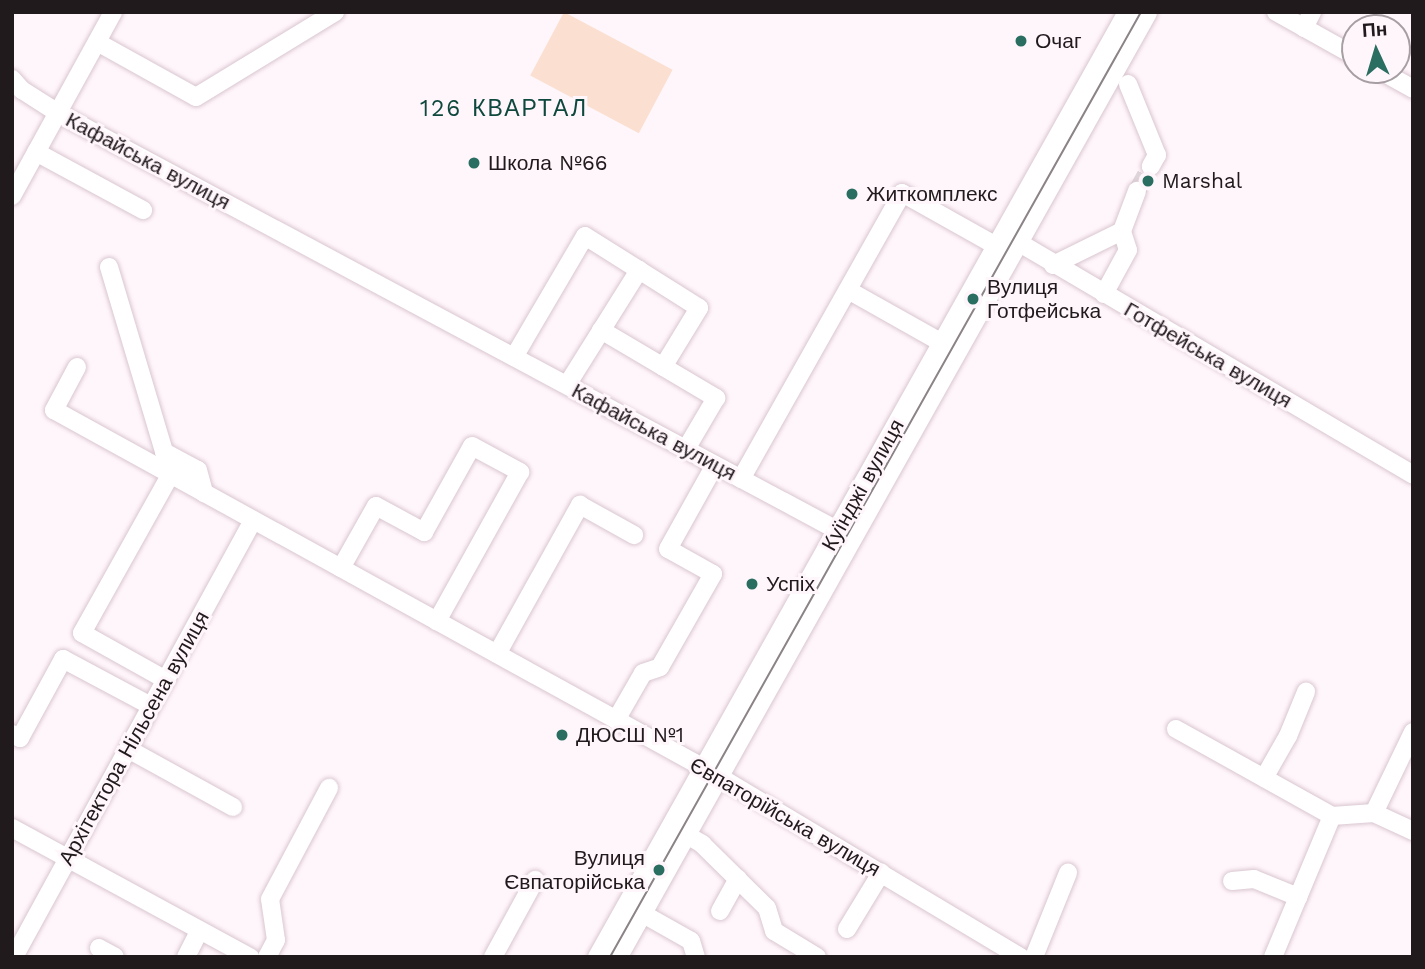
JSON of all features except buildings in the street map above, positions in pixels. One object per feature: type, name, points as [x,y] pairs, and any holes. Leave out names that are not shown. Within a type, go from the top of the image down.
[{"type":"main road","name":"Куїнджі вулиця","points":[[1007,244],[1128,12]]},
{"type":"main road","name":"Куїнджі вулиця","points":[[598,957],[634,909],[1007,244],[1146,12]]},
{"type":"main road","name":"Куїнджі вулиця","points":[[616,957],[634,909]]},
{"type":"street","points":[[12,196],[113,12]]},
{"type":"street","points":[[97,42],[196,97],[335,12]]},
{"type":"street","points":[[1276,12],[1308,20],[1341,45]]},
{"type":"street","name":"Кафайська вулиця","points":[[12,79],[22,90],[58,113],[844,534]]},
{"type":"street","points":[[1128,84],[1157,155],[1151,166]]},
{"type":"street","points":[[36,152],[143,210]]},
{"type":"street","points":[[1104,294],[1128,250],[1122,232],[1138,191]]},
{"type":"street","name":"Готфейська вулиця","points":[[848,290],[902,193],[1054,265],[1413,475]]},
{"type":"street","points":[[1054,265],[1122,232]]},
{"type":"street","points":[[514,357],[585,236],[699,308],[663,367]]},
{"type":"street","points":[[110,267],[164,452],[198,470],[204,493]]},
{"type":"street","points":[[567,385],[639,270]]},
{"type":"street","points":[[741,479],[848,290],[949,347]]},
{"type":"street","points":[[601,330],[716,398],[686,449]]},
{"type":"street","name":"Євпаторійська вулиця","points":[[77,367],[54,410],[710,772],[1021,957]]},
{"type":"street","points":[[341,568],[376,506],[424,532],[472,446],[484,452],[520,472],[437,621]]},
{"type":"street","points":[[616,720],[643,673],[660,667],[713,574],[668,549],[715,465]]},
{"type":"street","points":[[166,680],[82,633],[171,474]]},
{"type":"street","points":[[497,654],[580,505],[634,535]]},
{"type":"street","name":"Архітектора Нільсена вулиця","points":[[14,957],[253,520]]},
{"type":"street","points":[[12,734],[20,738],[63,659],[151,706]]},
{"type":"street","points":[[1264,778],[1288,736],[1306,692]]},
{"type":"street","points":[[1176,729],[1332,816],[1374,813],[1413,831]]},
{"type":"street","points":[[1374,813],[1413,732]]},
{"type":"street","points":[[128,749],[233,807]]},
{"type":"street","points":[[267,957],[276,940],[270,899],[329,788]]},
{"type":"street","points":[[1273,957],[1332,816]]},
{"type":"street","points":[[12,828],[242,955]]},
{"type":"street","points":[[678,830],[702,844],[767,908],[774,931],[817,957]]},
{"type":"street","points":[[847,929],[881,873]]},
{"type":"street","points":[[1034,957],[1068,873]]},
{"type":"street","points":[[720,911],[738,879]]},
{"type":"street","points":[[1232,881],[1254,879],[1298,897]]},
{"type":"street","points":[[493,957],[535,880]]},
{"type":"street","points":[[634,909],[691,941],[696,957]]},
{"type":"street","points":[[186,957],[200,930]]},
{"type":"shaded area","points":[[564,12],[673,70],[639,133],[530,76]]},
{"type":"tunnel","points":[[1137,191],[1151,166]]},
{"type":"tram line","points":[[610,957],[1141,12]]},
{"type":"place","name":"Очаг","points":[[1021,41]]},
{"type":"place","name":"Школа №66","points":[[474,163]]},
{"type":"place","name":"Marshal","points":[[1148,181]]},
{"type":"place","name":"Житкомплекс","points":[[852,194]]},
{"type":"place","name":"Вулиця Готфейська","points":[[973,299]]},
{"type":"place","name":"Успіх","points":[[752,584]]},
{"type":"place","name":"ДЮСШ №1","points":[[562,735]]},
{"type":"place","name":"Вулиця Євпаторійська","points":[[659,870]]},
{"type":"district","name":"126 КВАРТАЛ","points":[[504,109]]}]
